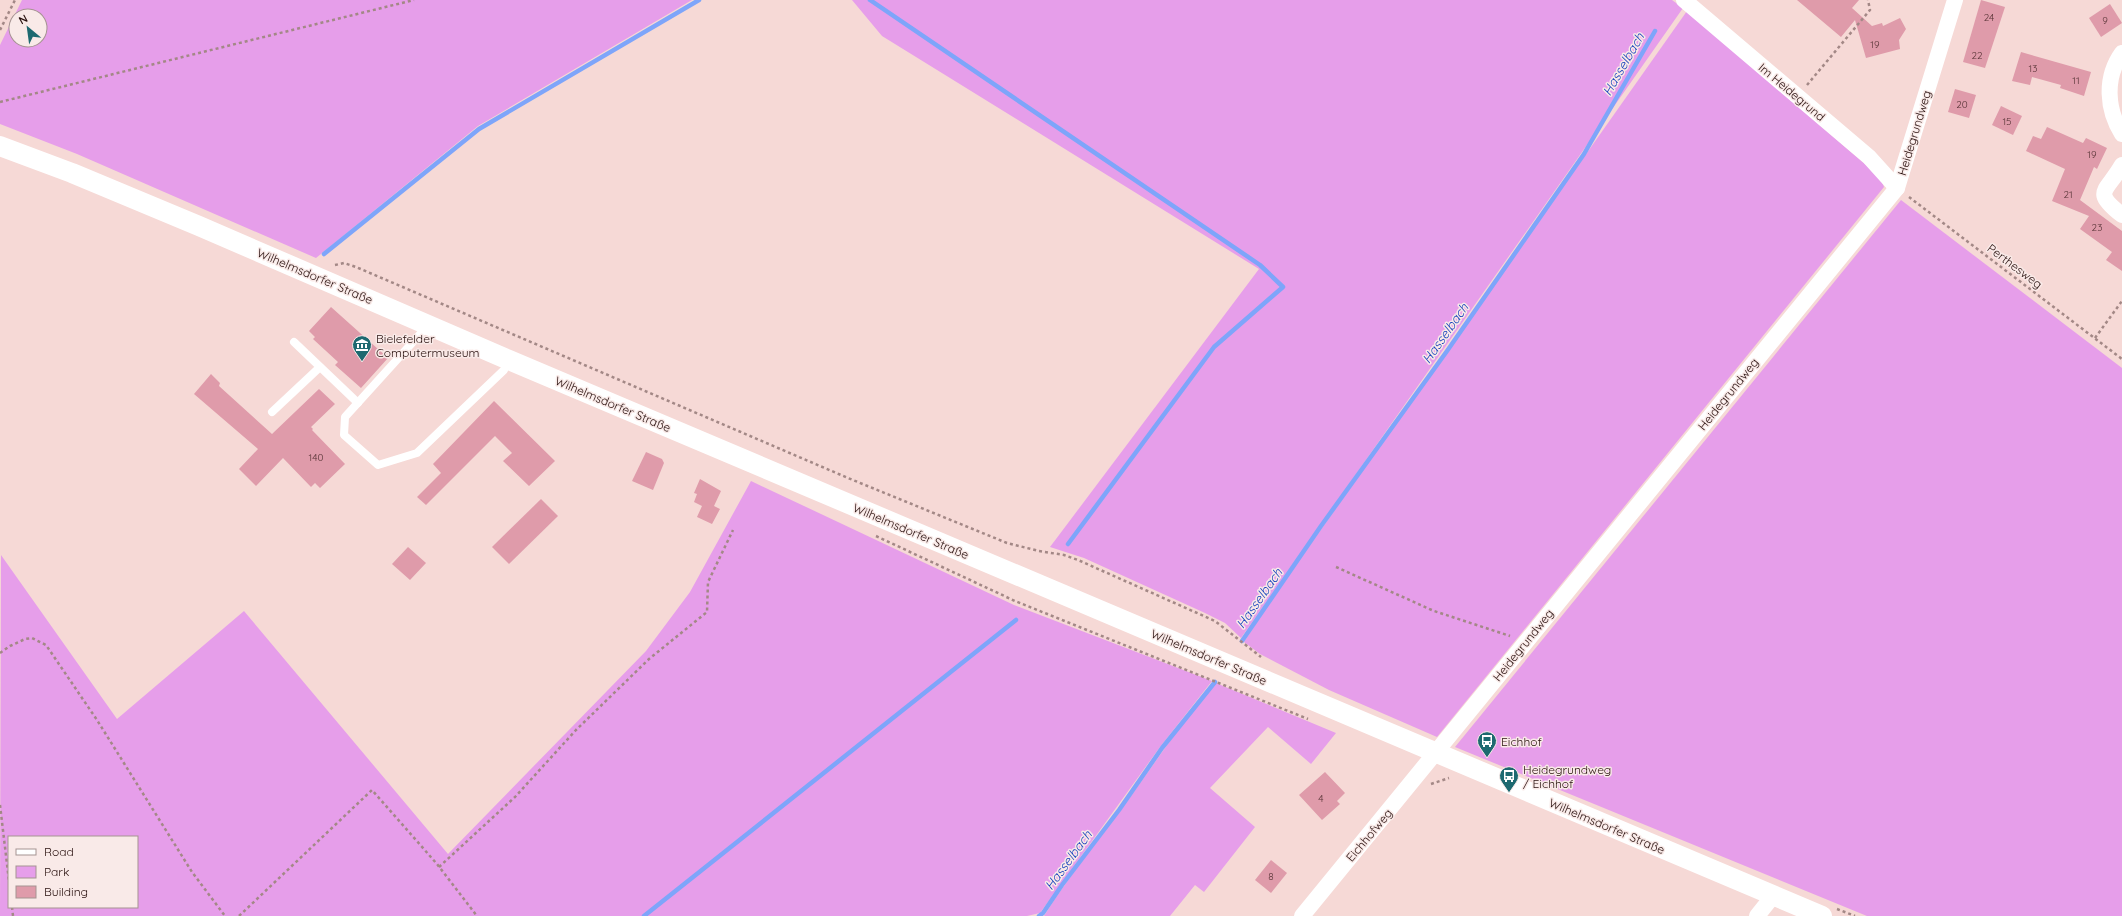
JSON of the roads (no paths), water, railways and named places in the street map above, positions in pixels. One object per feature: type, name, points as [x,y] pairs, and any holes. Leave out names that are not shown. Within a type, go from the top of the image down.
[{"type":"street","name":"Im Heidegrund","points":[[1684,0],[1869,157],[1897,188]]},
{"type":"street","name":"Heidegrundweg","points":[[1436,753],[1897,188],[1955,0]]},
{"type":"street","points":[[2122,53],[2113,70],[2110,98],[2113,119],[2122,134]]},
{"type":"street","name":"Wilhelmsdorfer Straße","points":[[0,146],[72,173],[199,226],[509,360],[1822,916]]},
{"type":"street","points":[[2122,165],[2106,189],[2104,197],[2107,203],[2122,214]]},
{"type":"street","name":"Eichhofweg","points":[[1302,916],[1436,753]]},
{"type":"street","points":[[1758,916],[1773,896]]},
{"type":"lane","points":[[426,324],[422,332],[345,417],[344,435],[378,465],[417,454],[504,370],[509,360]]},
{"type":"lane","points":[[294,342],[358,403]]},
{"type":"lane","points":[[272,412],[320,367]]},
{"type":"waterway","points":[[324,254],[479,129],[699,0]]},
{"type":"waterway","points":[[870,0],[1260,265],[1283,287],[1214,347],[1068,544]]},
{"type":"waterway","name":"Hasselbach","points":[[1242,641],[1321,526],[1447,351],[1584,154],[1655,31]]},
{"type":"waterway","points":[[644,916],[1016,620]]},
{"type":"waterway","name":"Hasselbach","points":[[1039,916],[1043,913],[1062,885],[1119,810],[1162,748],[1215,682]]},
{"type":"place","name":"Bielefelder Computermuseum","points":[[362,362]]},
{"type":"place","name":"Eichhof","points":[[1487,758]]},
{"type":"place","name":"Heidegrundweg / Eichhof","points":[[1509,793]]}]
